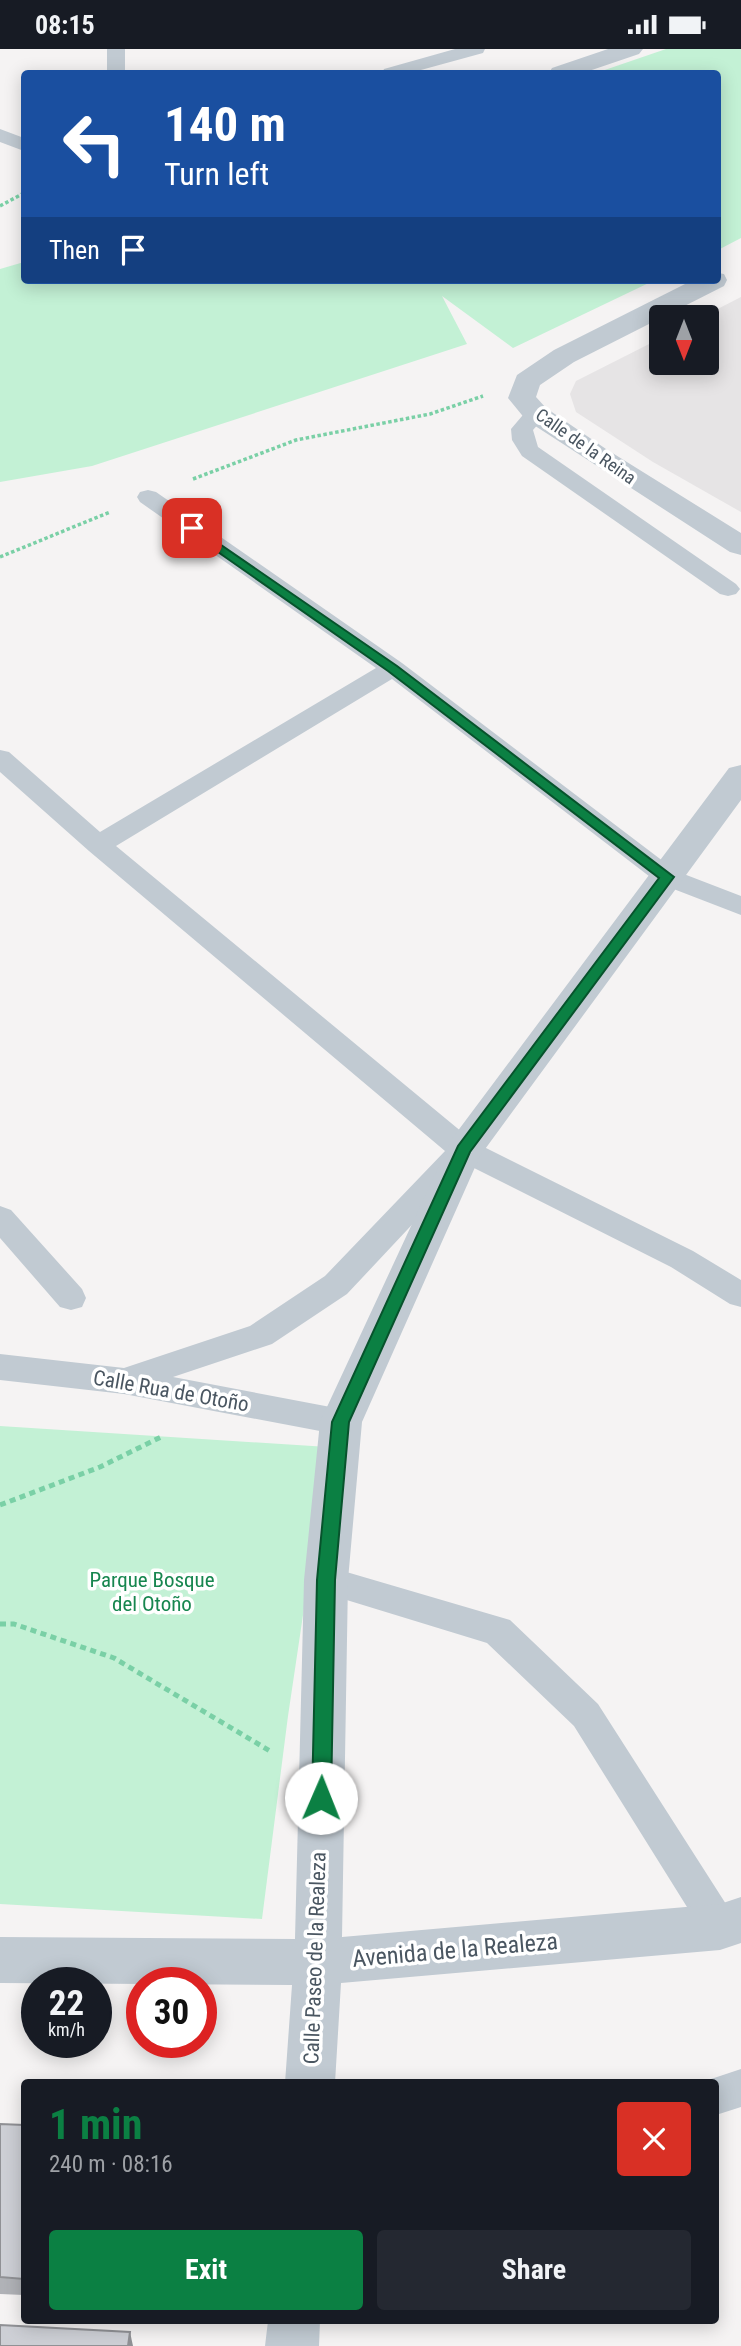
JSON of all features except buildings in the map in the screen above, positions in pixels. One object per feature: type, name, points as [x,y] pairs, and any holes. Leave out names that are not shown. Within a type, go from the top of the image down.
[{"type":"street","points":[[570,70],[631,49]]},
{"type":"street","name":"Calle de la Reina","points":[[721,277],[741,267]]},
{"type":"street","name":"Calle de la Reina","points":[[706,284],[564,356],[527,381],[523,398],[536,414],[596,455],[741,546]]},
{"type":"street","name":"Calle Paseo de la Realeza","points":[[310,2079],[318,1962],[326,1580],[341,1422],[464,1150],[741,776]]},
{"type":"street","name":"Avenida de la Realeza","points":[[0,1960],[318,1962],[731,1923]]},
{"type":"street","points":[[292,2346],[294,2324]]},
{"type":"lane","points":[[116,49],[116,70]]},
{"type":"lane","points":[[402,70],[476,49]]},
{"type":"lane","points":[[0,135],[21,144]]},
{"type":"lane","points":[[536,414],[522,429],[523,440],[530,451],[728,589]]},
{"type":"lane","points":[[148,497],[393,669],[667,877],[741,906]]},
{"type":"lane","points":[[98,845],[393,669]]},
{"type":"lane","points":[[0,758],[98,845],[464,1150],[682,1259],[741,1295]]},
{"type":"lane","points":[[124,1381],[261,1335],[335,1285],[464,1150]]},
{"type":"lane","points":[[0,1218],[71,1299]]},
{"type":"lane","name":"Calle Rua de Otoño","points":[[0,1367],[124,1381],[341,1422]]},
{"type":"lane","points":[[326,1580],[498,1631],[586,1715],[731,1923]]},
{"type":"lane","points":[[719,2095],[741,2088]]},
{"type":"path","points":[[0,206],[21,195]]},
{"type":"path","points":[[0,557],[296,440],[430,414],[527,381]]},
{"type":"path","points":[[0,1506],[100,1467],[163,1436]]},
{"type":"path","points":[[0,1624],[14,1624],[114,1658],[272,1752]]},
{"type":"shaded area","points":[[741,297],[741,512],[653,462],[576,412],[570,394],[576,381],[649,344],[649,375],[719,375],[719,308]]},
{"type":"green space","points":[[666,49],[741,49],[741,238],[721,248],[721,70],[605,70]]},
{"type":"green space","points":[[21,263],[21,284],[647,284],[513,348],[442,296],[467,344],[92,466],[0,482],[0,269]]},
{"type":"green space","name":"Parque Bosque del Otoño","points":[[0,1426],[328,1447],[288,1716],[262,1919],[0,1904]]},
{"type":"route","points":[[192,528],[393,669],[667,877],[464,1150],[341,1422],[326,1580],[321,1798]]}]
